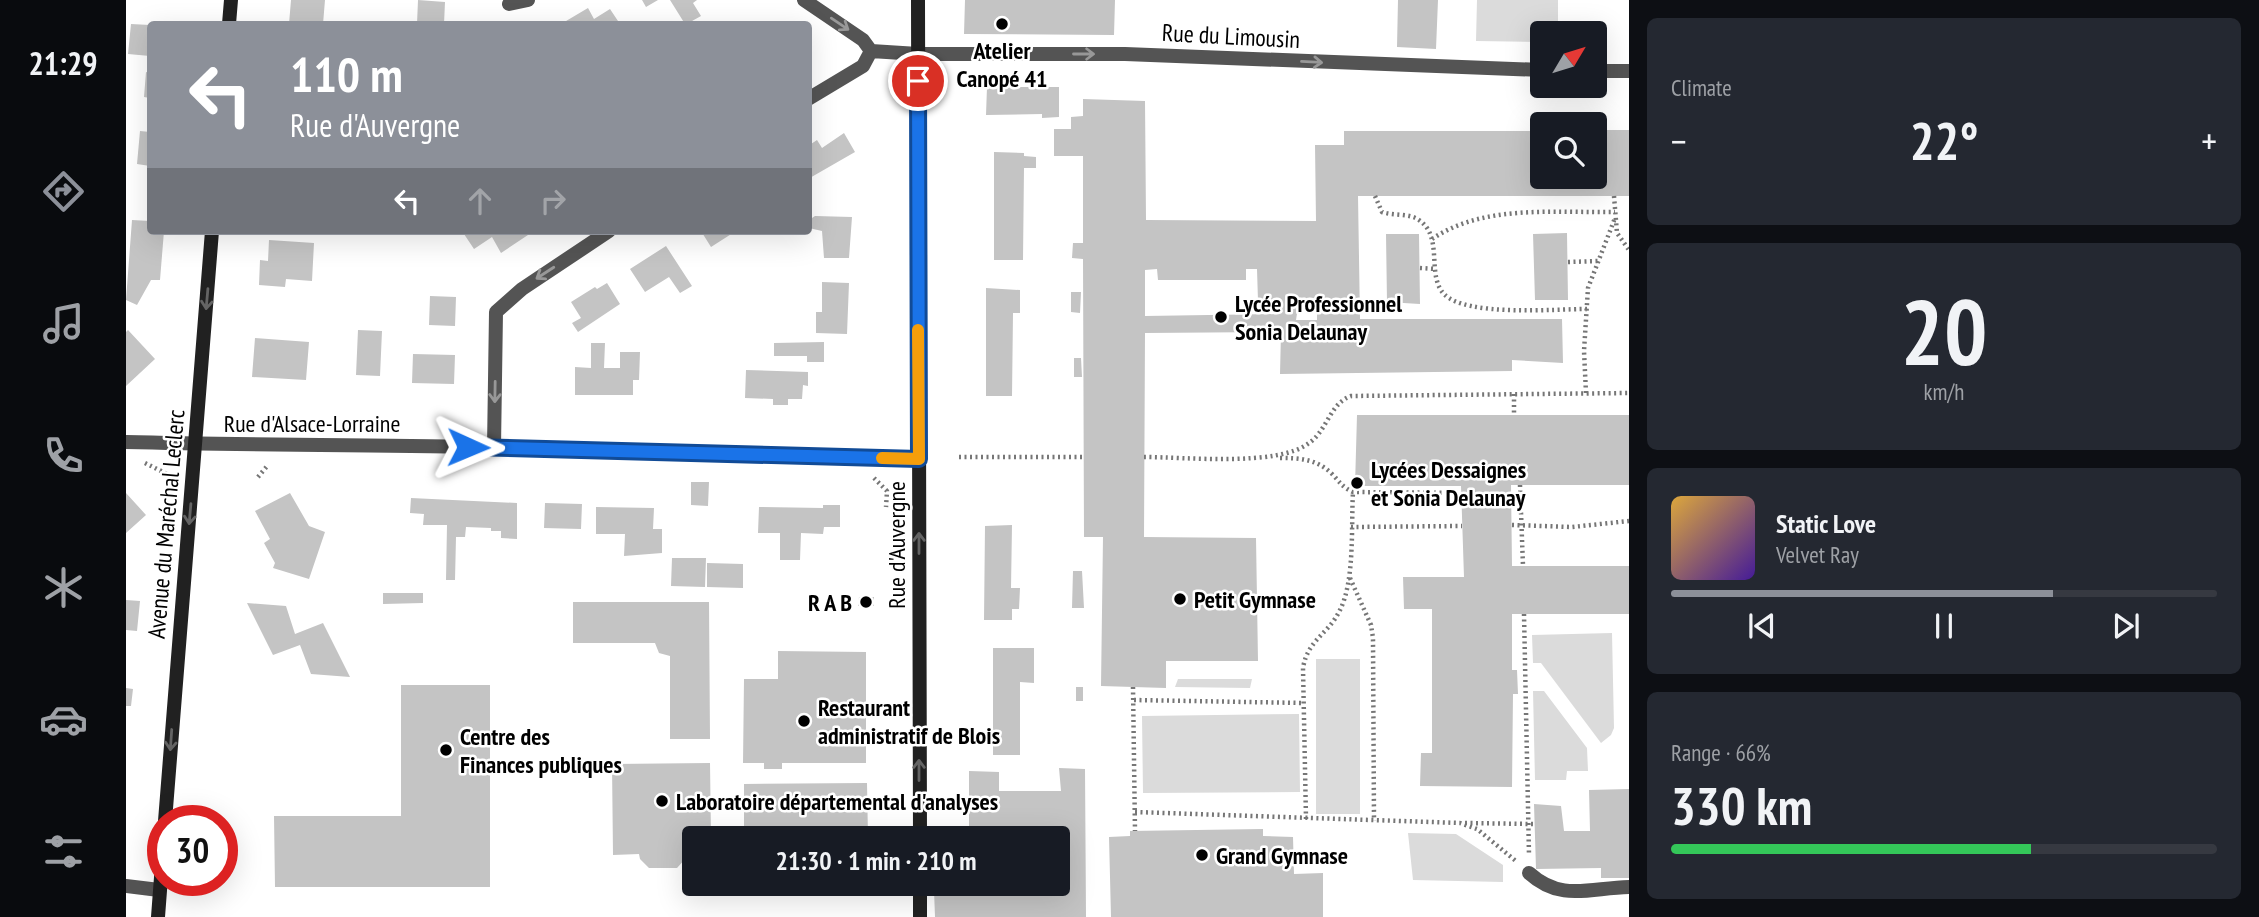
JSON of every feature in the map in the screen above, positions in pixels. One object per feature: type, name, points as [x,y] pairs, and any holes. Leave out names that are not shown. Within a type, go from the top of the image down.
[{"type":"main road","points":[[229,21],[231,0]]},
{"type":"main road","name":"Rue d'Auvergne","points":[[918,0],[919,826]]},
{"type":"main road","name":"Avenue du Maréchal Leclerc","points":[[166,805],[212,235]]},
{"type":"main road","points":[[158,917],[159,896]]},
{"type":"main road","points":[[920,896],[920,917]]},
{"type":"street","points":[[509,4],[528,0]]},
{"type":"street","points":[[804,0],[863,40],[871,51],[863,66],[812,97]]},
{"type":"street","name":"Rue du Limousin","points":[[871,51],[918,54],[1125,54],[1530,70]]},
{"type":"street","points":[[1607,71],[1629,71]]},
{"type":"street","points":[[494,447],[496,312],[522,289],[604,235]]},
{"type":"street","name":"Rue d'Alsace-Lorraine","points":[[126,442],[197,446],[258,444],[494,447],[919,459]]},
{"type":"street","points":[[1529,873],[1543,885],[1559,892],[1629,887]]},
{"type":"street","points":[[126,887],[147,889]]},
{"type":"path","points":[[1375,196],[1382,212],[1417,219],[1432,239],[1443,293],[1450,299],[1477,307],[1587,309]]},
{"type":"path","points":[[1615,196],[1617,233],[1629,250]]},
{"type":"path","points":[[1432,239],[1444,231],[1481,219],[1511,214],[1615,215]]},
{"type":"path","points":[[1586,393],[1588,288],[1615,215]]},
{"type":"path","points":[[1568,262],[1598,261]]},
{"type":"path","points":[[1420,268],[1436,269]]},
{"type":"path","points":[[1272,457],[1295,453],[1312,442],[1342,399],[1351,396],[1629,393]]},
{"type":"path","points":[[1514,394],[1514,415]]},
{"type":"path","points":[[958,457],[1084,457]]},
{"type":"path","points":[[1144,457],[1272,457],[1314,462],[1353,492],[1461,493]]},
{"type":"path","points":[[137,462],[148,464],[169,475]]},
{"type":"path","points":[[1520,485],[1523,566]]},
{"type":"path","points":[[1306,819],[1306,653],[1339,612],[1348,589],[1353,492]]},
{"type":"path","points":[[1512,525],[1572,527],[1629,521]]},
{"type":"path","points":[[1351,527],[1462,526]]},
{"type":"path","points":[[1348,572],[1371,625],[1374,821]]},
{"type":"path","points":[[1524,614],[1531,824],[1529,873]]},
{"type":"path","points":[[1133,687],[1135,831]]},
{"type":"path","points":[[1134,700],[1304,703]]},
{"type":"path","points":[[1135,812],[1531,824]]},
{"type":"path","points":[[1460,823],[1490,838],[1529,873]]},
{"type":"shaded area","points":[[1477,0],[1558,0],[1558,21],[1530,21],[1530,42],[1476,41]]},
{"type":"shaded area","points":[[1612,633],[1614,728],[1611,735],[1601,743],[1541,663],[1533,663],[1532,635]]},
{"type":"shaded area","points":[[1316,659],[1360,659],[1360,814],[1316,814]]},
{"type":"shaded area","points":[[1178,679],[1252,679],[1250,688],[1175,687]]},
{"type":"shaded area","points":[[1533,691],[1544,691],[1587,748],[1588,771],[1567,771],[1566,780],[1535,780]]},
{"type":"shaded area","points":[[1299,714],[1300,792],[1143,793],[1142,716]]},
{"type":"shaded area","points":[[1408,833],[1456,834],[1503,865],[1503,882],[1413,880]]},
{"type":"building","points":[[291,0],[325,0],[323,21],[289,21]]},
{"type":"building","points":[[418,0],[445,2],[444,21],[417,21]]},
{"type":"building","points":[[642,0],[658,0],[646,7]]},
{"type":"building","points":[[670,0],[697,0],[693,3],[701,16],[692,21],[683,21]]},
{"type":"building","points":[[965,0],[1115,0],[1114,35],[964,34]]},
{"type":"building","points":[[1398,0],[1438,0],[1436,49],[1397,47]]},
{"type":"building","points":[[588,8],[594,19],[610,9],[618,21],[566,21]]},
{"type":"building","points":[[131,24],[147,25],[147,56],[128,54]]},
{"type":"building","points":[[146,72],[147,98],[144,97]]},
{"type":"building","points":[[987,87],[1059,87],[1059,117],[1042,118],[1042,114],[986,115]]},
{"type":"building","name":"Lycée Professionnel Sonia Delaunay","points":[[1083,99],[1145,101],[1146,220],[1316,221],[1315,145],[1344,145],[1344,131],[1530,131],[1530,189],[1607,189],[1607,130],[1629,130],[1629,196],[1358,196],[1360,319],[1562,319],[1563,363],[1512,360],[1512,371],[1280,374],[1281,332],[1145,333],[1144,537],[1256,538],[1258,661],[1166,661],[1166,688],[1101,686],[1103,537],[1084,537],[1083,259],[1072,258],[1073,243],[1083,243],[1083,156],[1054,156],[1054,129],[1071,129],[1071,117],[1083,116]],"holes":[[[1157,269],[1158,280],[1246,280],[1246,269],[1257,269],[1258,301],[1278,301],[1279,314],[1145,316],[1145,270]],[[1299,301],[1317,301],[1317,320],[1296,320]]]},
{"type":"building","points":[[140,131],[147,132],[147,166],[137,164]]},
{"type":"building","points":[[844,133],[855,152],[812,177],[812,143],[817,140],[822,148]]},
{"type":"building","points":[[994,152],[1024,153],[1024,156],[1036,157],[1036,168],[1024,168],[1023,260],[994,260]]},
{"type":"building","points":[[852,217],[849,258],[824,258],[822,231],[812,229],[812,218]]},
{"type":"building","points":[[132,220],[147,221],[147,235],[164,235],[160,280],[151,280],[137,305],[126,300]]},
{"type":"building","points":[[1567,233],[1568,300],[1535,300],[1533,234]]},
{"type":"building","points":[[1386,234],[1419,234],[1420,304],[1387,302]]},
{"type":"building","points":[[465,235],[528,235],[501,253],[492,237],[474,249]]},
{"type":"building","points":[[704,235],[730,235],[711,247]]},
{"type":"building","points":[[269,240],[314,243],[312,281],[286,279],[285,287],[259,285],[260,260],[268,261]]},
{"type":"building","points":[[666,246],[692,286],[680,293],[669,277],[645,292],[630,269]]},
{"type":"building","points":[[822,282],[849,283],[847,334],[816,333],[816,312],[822,312]]},
{"type":"building","points":[[607,283],[620,304],[578,332],[572,323],[581,318],[571,302]]},
{"type":"building","points":[[986,288],[1020,290],[1020,313],[1013,313],[1012,396],[986,396]]},
{"type":"building","points":[[1071,292],[1081,292],[1080,313],[1071,312]]},
{"type":"building","points":[[430,296],[456,297],[455,326],[429,325]]},
{"type":"building","points":[[128,330],[155,359],[126,386],[126,332]]},
{"type":"building","points":[[358,330],[382,331],[380,376],[356,375]]},
{"type":"building","points":[[255,338],[309,342],[306,380],[252,377]]},
{"type":"building","points":[[824,342],[824,362],[807,362],[807,356],[774,356],[774,343]]},
{"type":"building","points":[[591,343],[605,343],[604,368],[620,368],[620,352],[640,352],[639,380],[633,380],[633,395],[575,395],[575,367],[591,368]]},
{"type":"building","points":[[413,354],[455,355],[454,384],[412,383]]},
{"type":"building","points":[[1074,358],[1081,358],[1082,377],[1074,377]]},
{"type":"building","points":[[746,370],[808,372],[808,386],[803,385],[802,399],[788,399],[788,405],[773,405],[773,399],[745,398]]},
{"type":"building","points":[[1357,415],[1629,415],[1629,485],[1511,485],[1512,566],[1629,566],[1629,614],[1512,614],[1512,670],[1517,670],[1518,694],[1513,694],[1512,787],[1420,786],[1421,753],[1432,753],[1432,609],[1404,609],[1403,577],[1464,577],[1461,486],[1355,486]]},
{"type":"building","points":[[691,482],[709,482],[708,506],[691,505]]},
{"type":"building","points":[[126,493],[146,515],[126,533]]},
{"type":"building","points":[[290,493],[309,526],[325,532],[309,579],[273,568],[275,563],[264,543],[270,539],[255,511]]},
{"type":"building","points":[[411,498],[517,503],[517,539],[501,538],[501,531],[491,531],[491,528],[466,527],[465,537],[456,537],[455,580],[446,580],[447,525],[423,525],[424,514],[410,513]]},
{"type":"building","points":[[545,503],[582,504],[581,529],[544,528]]},
{"type":"building","points":[[823,505],[840,505],[840,527],[824,527],[823,534],[801,533],[800,560],[780,560],[780,533],[758,533],[759,507],[823,508]]},
{"type":"building","points":[[596,507],[654,508],[653,529],[662,529],[662,553],[624,556],[625,534],[596,534]]},
{"type":"building","points":[[1012,525],[1011,588],[1020,588],[1019,609],[1012,609],[1012,620],[984,620],[985,526]]},
{"type":"building","points":[[672,558],[706,558],[705,587],[671,586]]},
{"type":"building","points":[[707,563],[743,564],[743,588],[707,587]]},
{"type":"building","points":[[1073,571],[1082,571],[1084,608],[1072,608]]},
{"type":"building","points":[[383,593],[423,593],[423,603],[383,604]]},
{"type":"building","name":"R A B","points":[[859,597],[874,597],[874,606],[858,606]]},
{"type":"building","points":[[126,600],[140,601],[137,631],[126,630]]},
{"type":"building","points":[[573,602],[709,602],[710,739],[670,739],[670,656],[659,653],[655,643],[573,643]]},
{"type":"building","points":[[247,603],[286,606],[295,634],[323,623],[350,677],[311,674],[300,645],[273,655]]},
{"type":"building","points":[[993,648],[1034,648],[1034,683],[1020,682],[1020,755],[993,755]]},
{"type":"building","name":"Restaurant administratif de Blois","points":[[778,651],[866,652],[866,763],[782,763],[782,769],[764,769],[764,763],[743,763],[744,679],[778,679]]},
{"type":"building","name":"Centre des Finances publiques","points":[[401,685],[490,685],[490,887],[275,887],[274,816],[401,816]]},
{"type":"building","points":[[1076,687],[1083,687],[1083,701],[1076,701]]},
{"type":"building","points":[[126,688],[133,689],[131,706],[126,706]]},
{"type":"building","name":"Laboratoire départemental d'analyses","points":[[710,763],[711,826],[682,826],[682,862],[677,868],[649,868],[639,854],[613,855],[612,764]]},
{"type":"building","points":[[1059,768],[1085,769],[1086,917],[935,917],[934,896],[1070,896],[1070,826],[969,826],[969,771],[999,772],[999,791],[1061,791]]},
{"type":"building","points":[[867,783],[868,826],[744,826],[744,784]]},
{"type":"building","points":[[1629,789],[1629,878],[1601,878],[1601,868],[1536,869],[1534,804],[1561,806],[1564,831],[1590,831],[1589,790]]},
{"type":"building","name":"Grand Gymnase","points":[[1263,829],[1263,836],[1293,837],[1294,874],[1323,873],[1323,917],[1111,917],[1109,837],[1130,836],[1130,831]]},
{"type":"slow traffic","points":[[882,458],[919,459],[918,330]]},
{"type":"place","name":"Atelier Canopé 41","points":[[1002,24]]},
{"type":"place","name":"Lycée Professionnel Sonia Delaunay","points":[[1221,317]]},
{"type":"place","name":"Lycées Dessaignes et Sonia Delaunay","points":[[1357,483]]},
{"type":"place","name":"Petit Gymnase","points":[[1180,599]]},
{"type":"place","name":"R A B","points":[[866,602]]},
{"type":"place","name":"Restaurant administratif de Blois","points":[[804,721]]},
{"type":"place","name":"Centre des Finances publiques","points":[[446,750]]},
{"type":"place","name":"Laboratoire départemental d'analyses","points":[[662,801]]},
{"type":"place","name":"Grand Gymnase","points":[[1202,855]]},
{"type":"route","points":[[468,447],[919,459],[918,81]]}]
